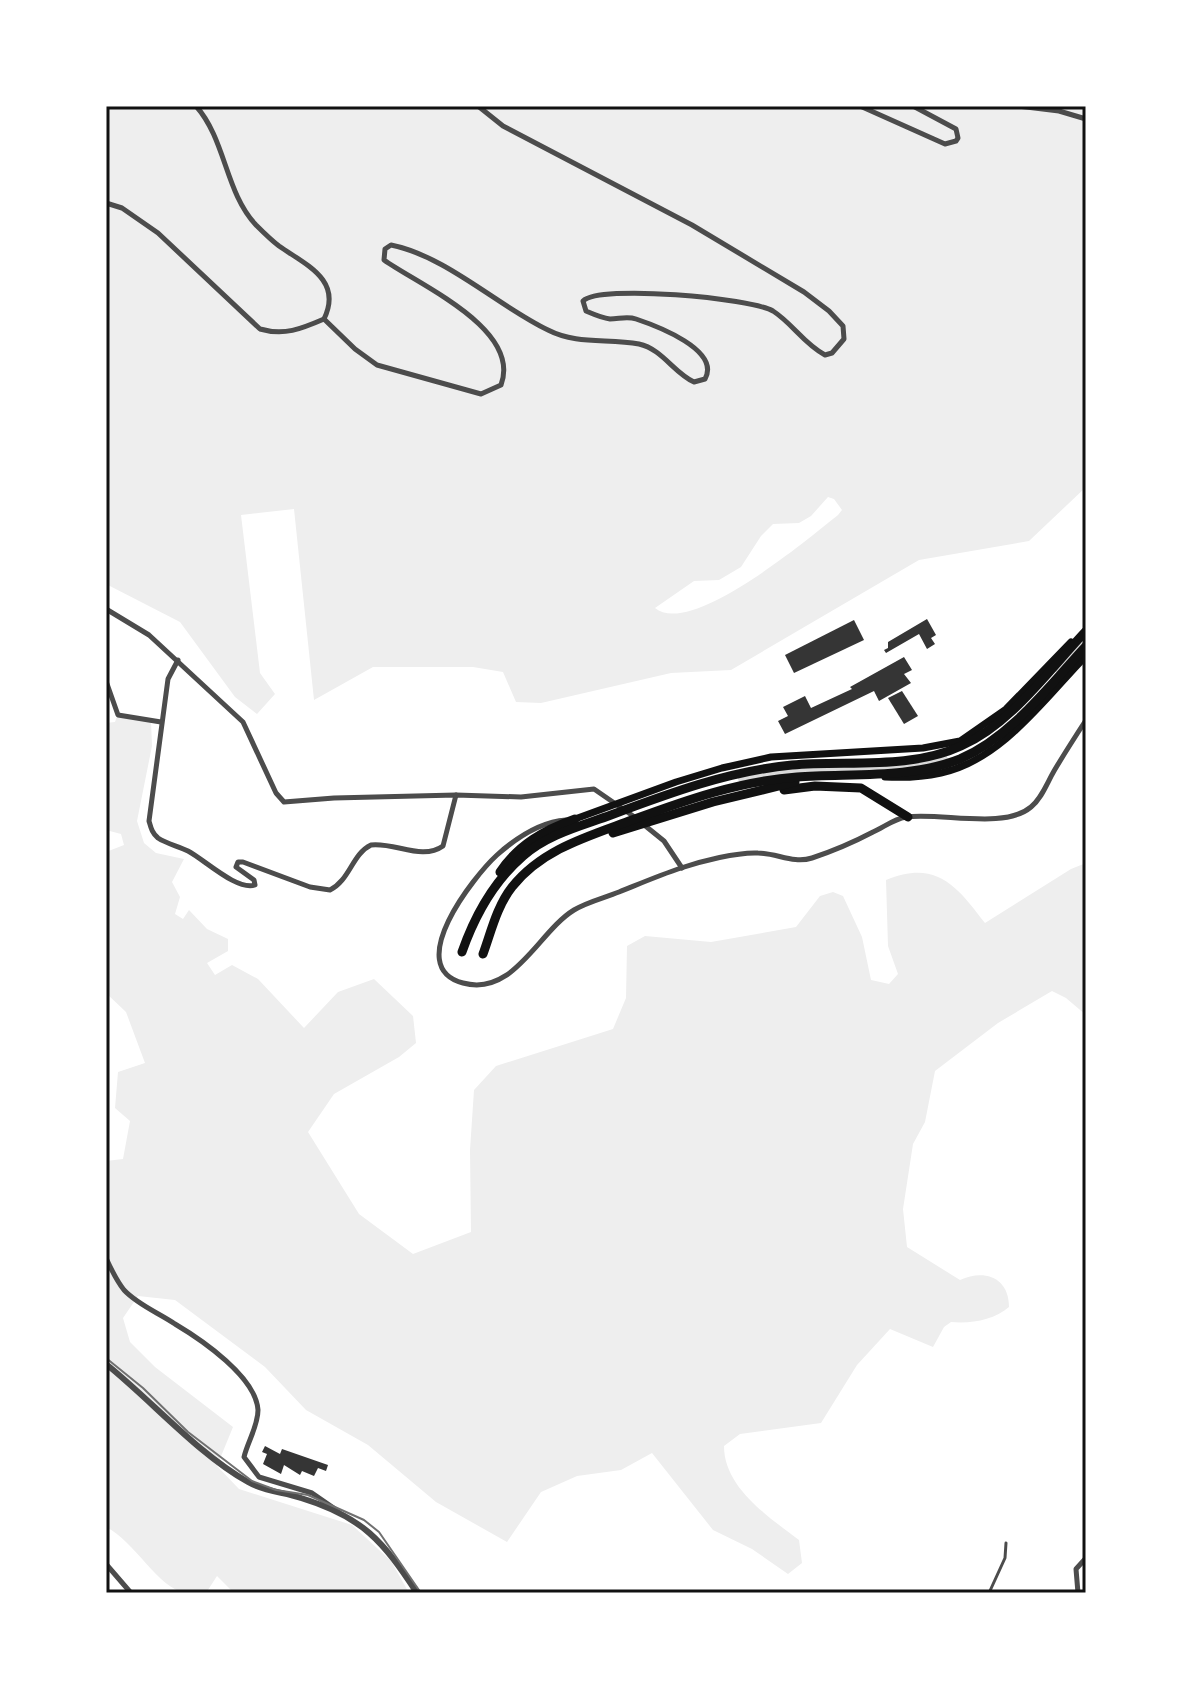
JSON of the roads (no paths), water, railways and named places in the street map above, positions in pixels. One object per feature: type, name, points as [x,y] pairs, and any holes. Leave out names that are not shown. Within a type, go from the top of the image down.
[{"type":"highway","points":[[485,900],[525,853],[557,834],[721,777],[795,765],[914,760],[963,746],[1016,705],[1086,628]]},
{"type":"highway","points":[[483,954],[505,898],[522,876],[570,843],[699,796],[754,782],[917,770],[961,758],[984,746],[1007,728],[1086,646]]},
{"type":"highway","points":[[546,857],[713,802],[818,778]]},
{"type":"highway","points":[[713,802],[736,801],[815,786],[849,786],[874,794],[908,817]]},
{"type":"highway","points":[[462,952],[474,919],[501,870],[518,850],[541,833],[575,819]]},
{"type":"main road","points":[[575,819],[722,768],[771,757],[923,748],[960,741],[1006,709],[1086,628]]},
{"type":"main road","points":[[817,755],[818,778],[923,776],[968,764],[1015,730],[1086,656]]},
{"type":"street","points":[[106,203],[122,208],[158,233],[260,329],[295,332],[324,319],[330,298],[324,280],[276,244],[244,210],[209,121],[196,106]]},
{"type":"street","points":[[324,319],[377,365],[481,394],[501,385],[505,365],[501,352],[489,336],[450,300],[384,260],[385,249],[391,245],[416,253],[463,278],[547,330],[577,339],[640,344],[657,353],[679,375],[694,382],[705,379],[709,372],[708,362],[696,349],[664,329],[632,317],[610,319],[586,311],[583,301],[587,297],[613,293],[732,301],[771,310],[825,355],[838,348],[844,339],[843,326],[804,292],[692,225],[503,126],[478,106]]},
{"type":"street","points":[[860,106],[945,144],[956,141],[956,129],[913,106]]},
{"type":"street","points":[[1018,106],[1059,111],[1086,119]]},
{"type":"street","points":[[106,609],[149,635],[243,722],[276,793],[284,802],[456,795],[521,797],[588,789],[610,798],[655,833],[682,868]]},
{"type":"street","points":[[178,660],[168,679],[161,722],[149,812],[151,831],[161,840],[187,851],[248,887],[253,887],[255,882],[237,869],[238,862],[310,887],[330,890],[343,881],[362,851],[371,845],[424,852],[437,850],[443,846],[456,795]]},
{"type":"street","points":[[106,681],[118,715],[161,722]]},
{"type":"street","points":[[575,819],[550,822],[522,836],[496,856],[475,880],[439,938],[437,953],[450,977],[461,983],[484,984],[506,976],[575,909],[682,868],[755,852],[807,859],[908,817],[1012,816],[1029,809],[1039,799],[1086,720]]},
{"type":"street","points":[[106,1258],[125,1290],[216,1353],[238,1372],[251,1389],[258,1412],[244,1457],[253,1473],[312,1493],[345,1517]]},
{"type":"street","points":[[106,1364],[144,1395],[187,1437],[244,1480],[275,1492],[303,1498],[361,1524],[376,1536],[417,1593]]},
{"type":"street","points":[[1078,1593],[1076,1569],[1086,1558]]},
{"type":"street","points":[[106,1564],[131,1593]]},
{"type":"lane","points":[[989,1593],[1005,1558],[1006,1543]]},
{"type":"waterway","points":[[1060,666],[1086,638]]},
{"type":"waterway","points":[[745,778],[892,767],[941,760]]},
{"type":"tram line","points":[[106,1358],[143,1388],[188,1432],[252,1481],[276,1490],[308,1495],[364,1520],[379,1532],[421,1593]]}]
